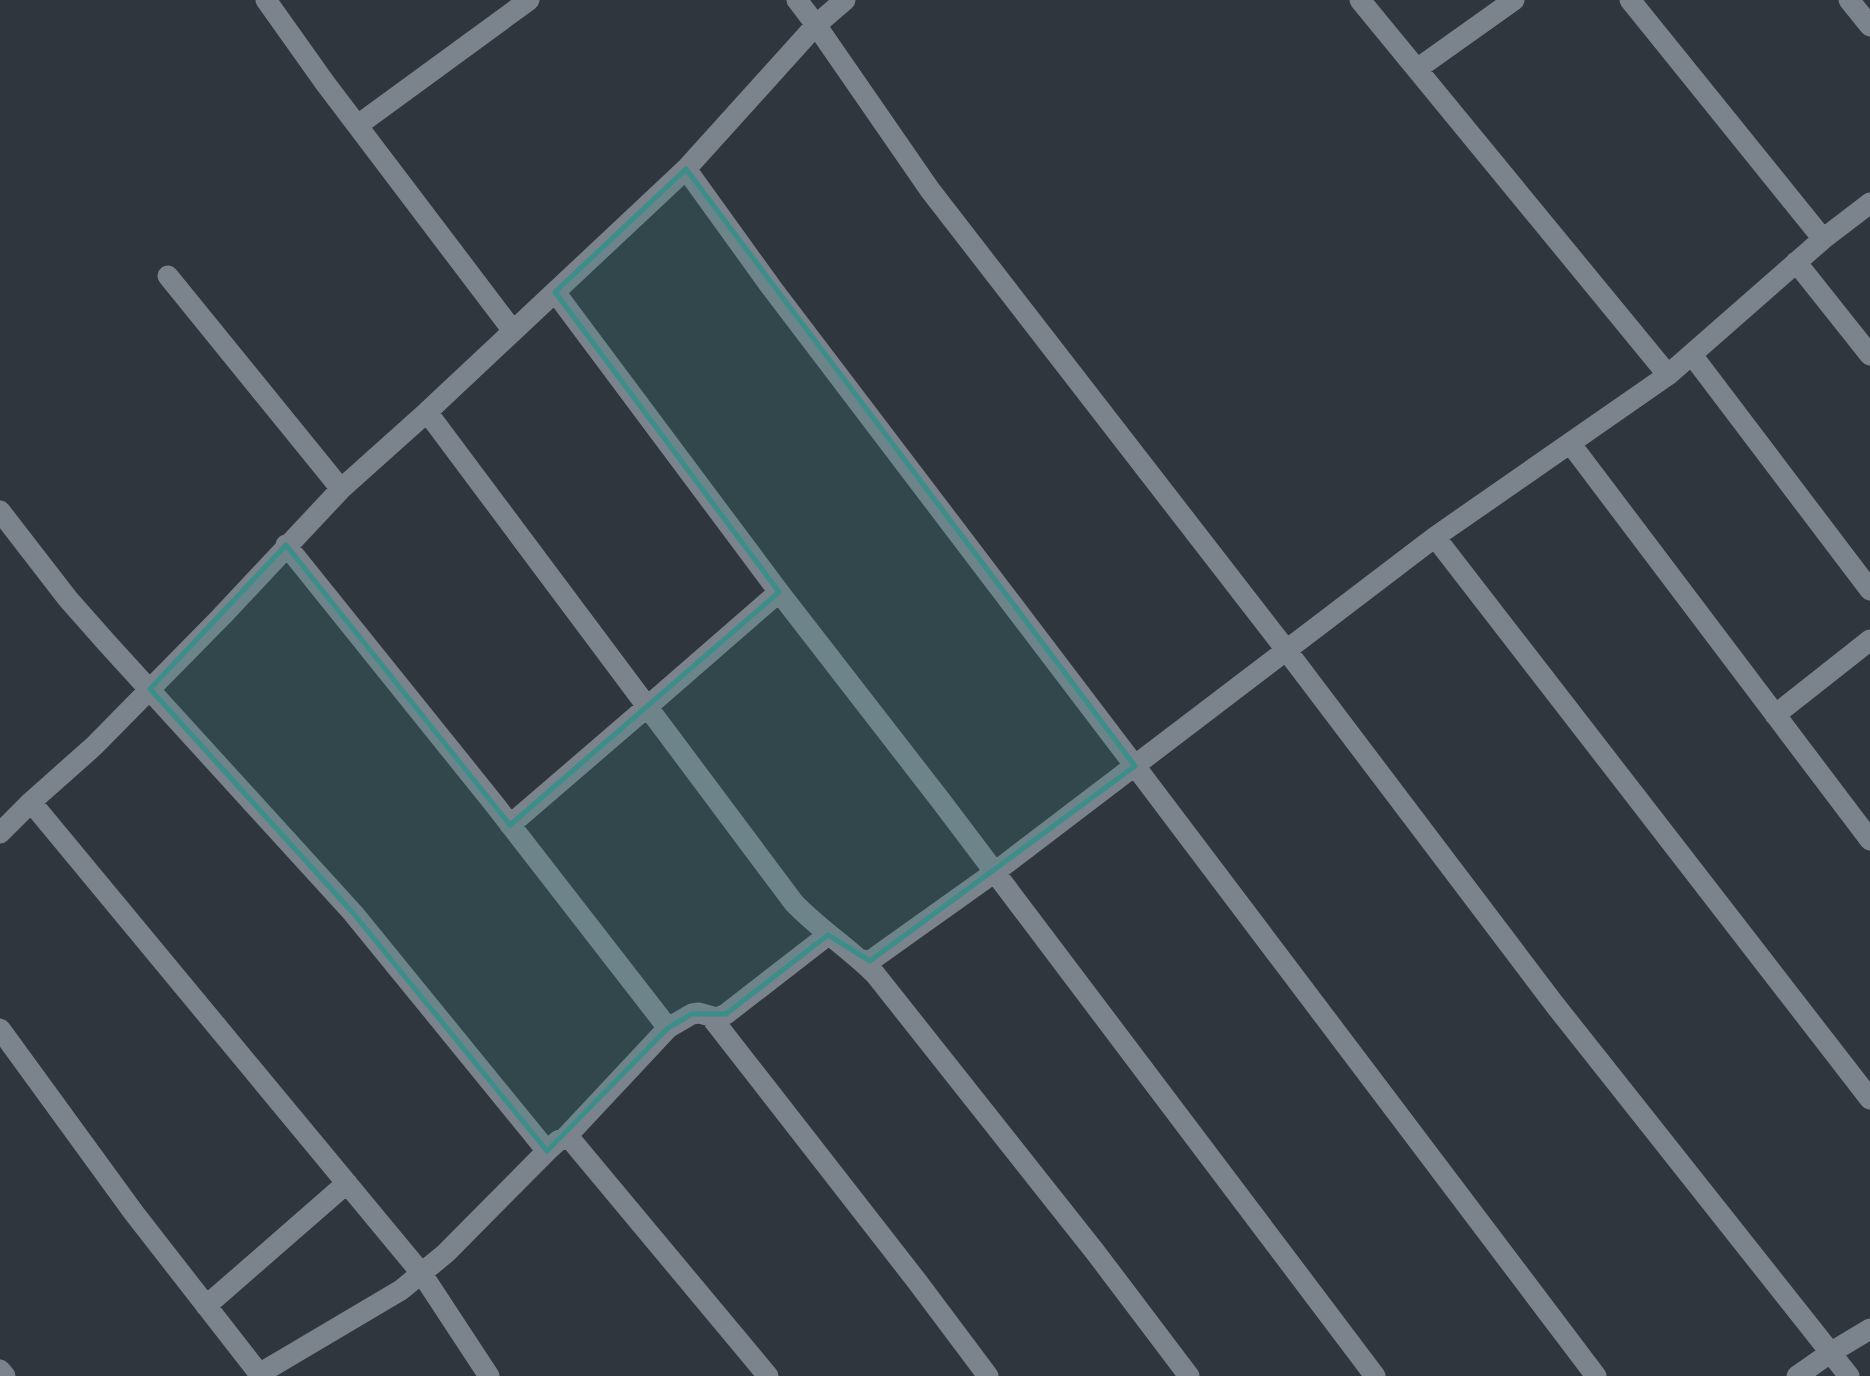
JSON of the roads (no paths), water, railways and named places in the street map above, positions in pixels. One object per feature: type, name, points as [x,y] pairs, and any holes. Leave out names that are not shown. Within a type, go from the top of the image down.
[{"type":"street","points":[[266,0],[325,83],[513,331]]},
{"type":"street","points":[[358,125],[529,0]]},
{"type":"street","points":[[797,0],[930,190],[1287,651],[1555,1005],[1849,1376]]},
{"type":"street","points":[[0,833],[94,746],[221,617],[341,488],[427,412],[686,169],[816,24],[845,0]]},
{"type":"street","points":[[1360,0],[1668,375]]},
{"type":"street","points":[[1417,69],[1514,0]]},
{"type":"street","points":[[1630,0],[1823,239]]},
{"type":"street","points":[[1849,0],[1870,26]]},
{"type":"street","points":[[686,169],[804,331],[1596,1376]]},
{"type":"street","points":[[861,960],[870,961],[995,872],[1435,537],[1668,375],[1823,239],[1870,203]]},
{"type":"street","points":[[1796,262],[1870,355]]},
{"type":"street","points":[[168,276],[341,488]]},
{"type":"street","points":[[555,292],[779,592],[995,872],[1375,1376]]},
{"type":"street","points":[[1692,355],[1870,590]]},
{"type":"street","points":[[427,412],[794,903],[875,974],[1071,1221],[1189,1376]]},
{"type":"street","points":[[1570,443],[1870,840]]},
{"type":"street","points":[[0,511],[76,608],[353,913],[547,1151]]},
{"type":"street","points":[[1435,537],[1870,1099]]},
{"type":"street","points":[[286,545],[510,825],[667,1028]]},
{"type":"street","points":[[510,825],[779,592]]},
{"type":"street","points":[[1775,715],[1870,640]]},
{"type":"street","points":[[31,802],[422,1273],[489,1376]]},
{"type":"street","points":[[0,1029],[134,1213],[260,1375],[401,1290],[446,1253],[558,1140],[565,1138],[667,1028],[692,1014],[717,1018],[726,1014],[828,934]]},
{"type":"street","points":[[711,1017],[988,1376]]},
{"type":"street","points":[[565,1138],[572,1141],[768,1376]]},
{"type":"street","points":[[206,1306],[347,1183]]},
{"type":"street","points":[[1797,1376],[1870,1329]]},
{"type":"street","points":[[0,1370],[5,1376]]}]
